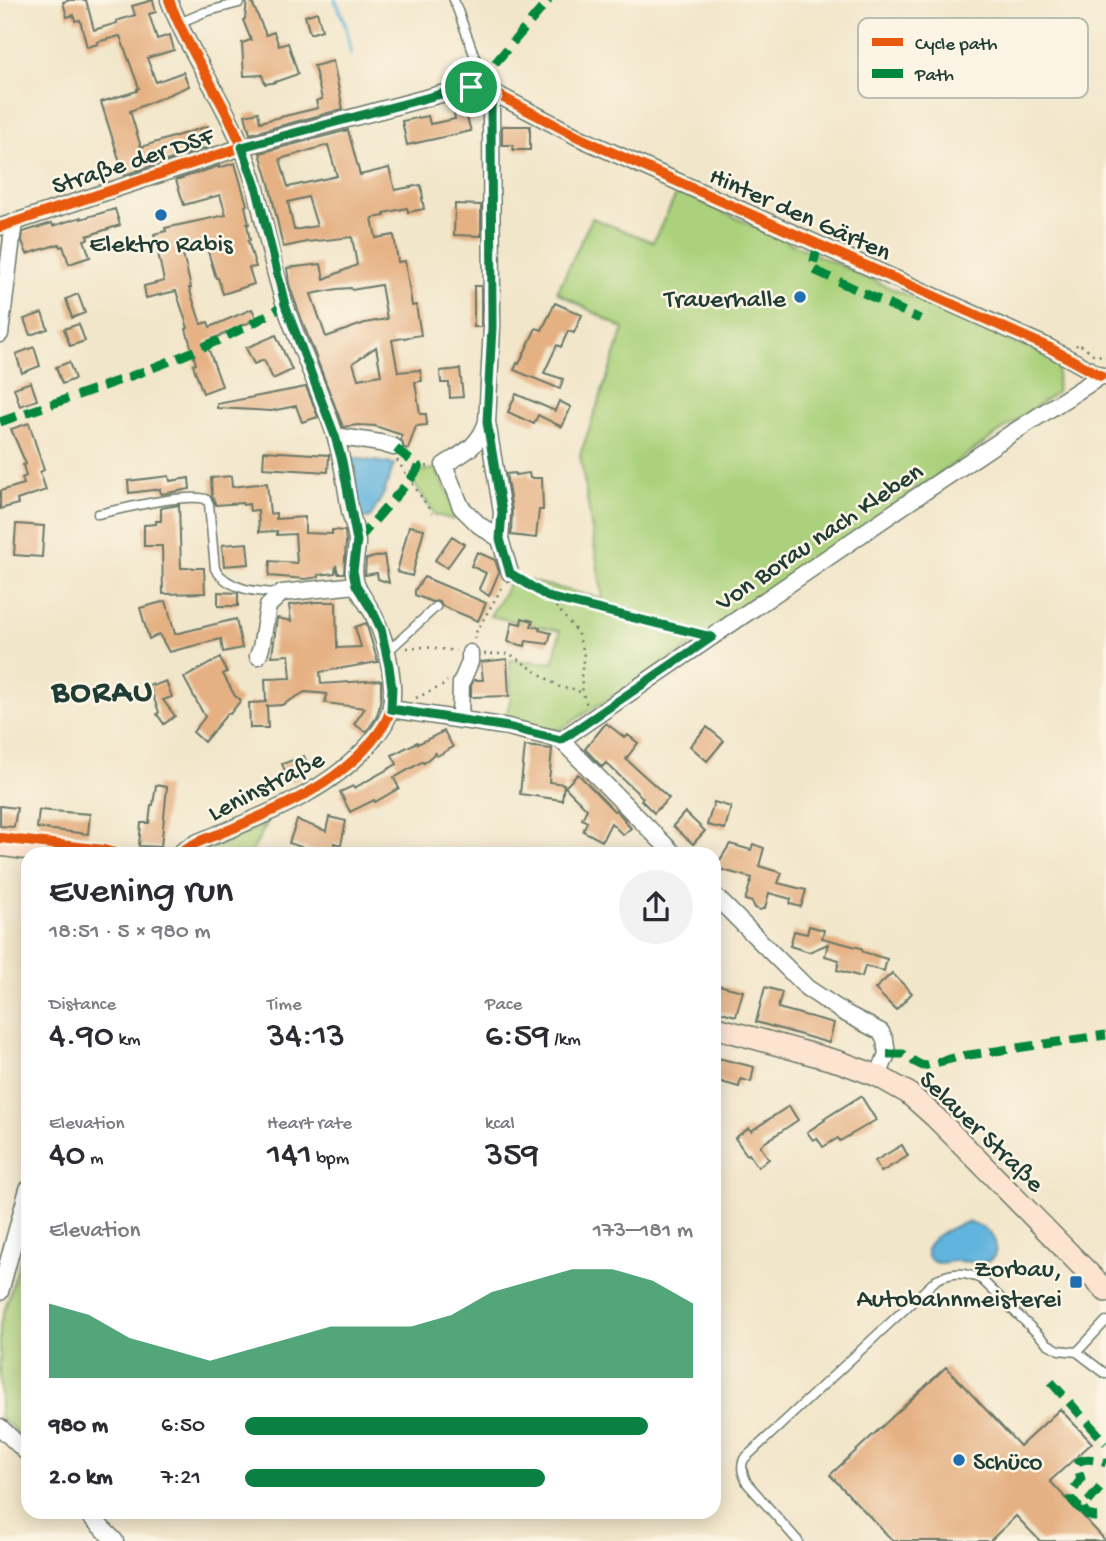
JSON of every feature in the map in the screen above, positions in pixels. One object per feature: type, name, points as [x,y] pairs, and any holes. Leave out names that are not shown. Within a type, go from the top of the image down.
[{"type":"main road","points":[[0,845],[21,848]]},
{"type":"main road","name":"Selauer Straße","points":[[721,1029],[840,1062],[878,1076],[908,1093],[935,1117],[1106,1291]]},
{"type":"street","points":[[169,0],[242,147],[257,190],[285,305],[335,436],[357,541],[353,571],[356,585],[381,629],[392,688],[391,709],[508,727],[561,740],[667,847]]},
{"type":"street","name":"Straße der DSF","points":[[7,225],[242,147],[471,87],[490,91]]},
{"type":"street","points":[[490,91],[492,327],[487,422],[502,512],[500,539],[510,573]]},
{"type":"street","name":"Hinter den Gärten","points":[[490,91],[580,138],[1037,342],[1104,376]]},
{"type":"street","points":[[0,334],[7,225]]},
{"type":"street","name":"Von Borau nach Kleben","points":[[561,740],[926,490],[1104,376]]},
{"type":"street","points":[[487,422],[482,437],[444,465],[461,507],[479,525],[500,539]]},
{"type":"street","points":[[335,436],[391,446]]},
{"type":"street","points":[[258,656],[268,606],[282,593],[356,585]]},
{"type":"street","points":[[460,720],[461,683],[470,657]]},
{"type":"street","name":"Leninstraße","points":[[190,847],[327,782],[357,757],[375,737],[391,709]]},
{"type":"street","points":[[721,902],[807,988],[881,1032],[887,1054],[878,1076]]},
{"type":"street","points":[[0,1292],[21,1215]]},
{"type":"street","points":[[0,1427],[21,1447]]},
{"type":"street","points":[[93,1519],[115,1541]]},
{"type":"lane","points":[[179,23],[205,12],[239,3],[241,0]]},
{"type":"lane","points":[[454,0],[490,91]]},
{"type":"lane","points":[[97,514],[155,502],[199,497],[206,499],[209,504],[215,569],[220,576],[239,587],[282,593]]},
{"type":"lane","points":[[387,652],[436,607]]},
{"type":"lane","points":[[798,1541],[747,1483],[741,1465],[744,1459],[937,1279],[959,1273],[981,1279],[1048,1344],[1059,1350],[1077,1352],[1106,1374]]},
{"type":"lane","points":[[1077,1352],[1106,1321]]},
{"type":"path","points":[[391,446],[432,513]]},
{"type":"path","points":[[475,634],[510,573],[548,597],[577,632],[584,652],[581,677],[583,694],[592,719]]},
{"type":"path","points":[[548,597],[712,637]]},
{"type":"path","points":[[387,652],[425,647],[470,657],[510,654],[561,688],[575,689],[583,694]]},
{"type":"path","points":[[391,709],[442,686],[470,657]]},
{"type":"green space","points":[[678,191],[867,278],[1058,360],[1057,392],[717,629],[564,727],[551,730],[505,720],[511,697],[510,660],[553,663],[560,631],[490,616],[512,579],[527,585],[530,581],[603,599],[580,455],[624,329],[557,292],[592,218],[653,242]]},
{"type":"green space","points":[[435,469],[456,507],[454,520],[435,515],[412,480],[421,471]]},
{"type":"green space","points":[[267,823],[255,847],[214,847]]},
{"type":"green space","points":[[21,1257],[21,1437],[0,1416],[0,1325]]},
{"type":"water","points":[[353,458],[394,464],[384,493],[370,518],[361,518]]},
{"type":"water","points":[[968,1222],[980,1226],[990,1234],[995,1244],[994,1256],[981,1262],[939,1263],[931,1260],[927,1252],[932,1240],[947,1230]]},
{"type":"building","points":[[86,0],[94,30],[135,15],[132,6],[153,0],[156,12],[149,14],[157,39],[170,35],[174,50],[147,58],[156,82],[183,72],[189,86],[130,111],[141,147],[208,126],[212,146],[124,175],[101,102],[137,91],[139,88],[120,36],[87,47],[80,20],[75,21],[74,15],[67,17],[63,2]]},
{"type":"building","points":[[247,0],[251,0],[266,35],[274,32],[279,46],[288,43],[298,74],[265,84],[262,75],[244,76],[242,43],[251,40],[243,20]]},
{"type":"building","points":[[317,12],[322,30],[310,34],[305,16]]},
{"type":"building","points":[[333,61],[343,109],[250,134],[245,115],[258,112],[260,122],[318,108],[316,101],[322,99],[314,66]]},
{"type":"building","points":[[463,105],[471,131],[407,145],[402,121],[428,116],[430,124],[455,119],[453,107]]},
{"type":"building","points":[[502,126],[530,126],[530,150],[513,150],[513,145],[502,145]]},
{"type":"building","points":[[348,130],[360,175],[389,168],[395,190],[421,185],[424,209],[408,212],[407,208],[372,218],[376,238],[394,235],[398,262],[405,261],[412,306],[416,305],[421,335],[392,340],[398,372],[420,370],[422,381],[415,382],[420,414],[426,414],[427,425],[416,426],[408,449],[404,448],[402,435],[375,426],[343,427],[289,284],[287,268],[321,264],[324,279],[357,265],[352,237],[283,247],[260,153]],"holes":[[[328,145],[337,176],[288,187],[280,159]],[[308,197],[317,226],[294,230],[288,202]],[[381,285],[387,319],[365,323],[326,337],[311,294],[337,289],[352,290]],[[376,347],[381,375],[358,379],[353,363]]]},
{"type":"building","points":[[235,163],[247,205],[248,241],[256,267],[249,268],[254,284],[223,294],[207,248],[183,254],[189,288],[201,324],[208,322],[210,327],[252,309],[257,319],[206,342],[222,386],[203,393],[193,365],[196,364],[186,329],[188,328],[176,291],[146,298],[144,286],[164,281],[154,234],[166,231],[165,228],[226,215],[220,195],[184,205],[176,180]]},
{"type":"building","points":[[455,204],[481,205],[481,236],[454,235]]},
{"type":"building","points":[[115,209],[120,225],[87,236],[88,239],[84,240],[90,257],[69,264],[63,246],[60,247],[59,244],[27,254],[22,241],[23,232]]},
{"type":"building","points":[[474,286],[481,286],[481,327],[474,327]]},
{"type":"building","points":[[78,294],[85,313],[72,318],[66,299]]},
{"type":"building","points":[[555,303],[582,315],[574,333],[568,331],[561,347],[557,345],[544,373],[563,379],[560,389],[514,370],[536,328],[542,330]]},
{"type":"building","points":[[42,313],[48,329],[30,335],[24,319]]},
{"type":"building","points":[[79,324],[85,341],[70,346],[64,329]]},
{"type":"building","points":[[276,335],[292,370],[273,379],[264,360],[254,364],[246,348]]},
{"type":"building","points":[[34,347],[40,366],[22,373],[16,354]]},
{"type":"building","points":[[69,362],[75,379],[62,384],[56,367]]},
{"type":"building","points":[[460,369],[463,397],[450,398],[449,383],[441,383],[440,371]]},
{"type":"building","points":[[31,382],[37,400],[20,406],[14,388]]},
{"type":"building","points":[[306,387],[318,417],[302,422],[296,406],[271,411],[217,408],[217,404]]},
{"type":"building","points":[[516,394],[555,411],[559,401],[571,407],[562,427],[538,415],[534,424],[508,412]]},
{"type":"building","points":[[29,423],[44,470],[40,472],[46,490],[17,500],[18,504],[0,509],[0,491],[24,484],[22,478],[26,476],[23,465],[26,464],[11,429]]},
{"type":"building","points":[[264,451],[329,455],[328,472],[263,468]]},
{"type":"building","points":[[529,473],[530,478],[542,478],[543,510],[539,510],[536,538],[511,535],[512,510],[506,474]]},
{"type":"building","points":[[169,476],[170,481],[189,478],[190,489],[161,494],[160,489],[129,493],[128,481]]},
{"type":"building","points":[[231,476],[232,487],[267,483],[270,514],[276,513],[276,519],[305,517],[305,533],[332,534],[332,530],[345,531],[344,573],[338,573],[336,565],[335,573],[318,575],[319,577],[305,579],[269,576],[270,561],[297,563],[295,534],[259,532],[258,510],[250,511],[249,504],[216,505],[212,497],[211,478]]},
{"type":"building","points":[[179,505],[181,568],[204,568],[205,593],[163,594],[162,546],[144,546],[144,525],[161,521],[161,508]]},
{"type":"building","points":[[16,524],[44,526],[42,557],[14,555]]},
{"type":"building","points":[[409,526],[424,529],[412,576],[397,572]]},
{"type":"building","points":[[452,536],[464,544],[447,568],[435,560]]},
{"type":"building","points":[[247,543],[249,564],[224,566],[222,545]]},
{"type":"building","points":[[477,552],[495,560],[499,572],[489,596],[479,589],[486,573],[471,566]]},
{"type":"building","points":[[384,555],[389,583],[378,579],[377,573],[365,575],[366,559]]},
{"type":"building","points":[[424,577],[486,603],[478,621],[442,606],[439,601],[432,602],[415,595],[415,590]]},
{"type":"building","points":[[218,592],[238,593],[238,606],[218,606]]},
{"type":"building","points":[[166,601],[175,634],[236,619],[242,648],[223,652],[221,639],[169,652],[159,634],[149,639],[140,608]]},
{"type":"building","points":[[336,602],[337,648],[361,647],[355,627],[366,623],[378,662],[320,672],[321,684],[381,680],[376,718],[366,732],[354,724],[365,708],[325,703],[327,694],[305,692],[282,705],[267,706],[268,728],[250,728],[249,703],[266,702],[265,679],[291,678],[289,655],[272,656],[277,618],[291,621],[289,605]]},
{"type":"building","points":[[522,618],[533,621],[531,626],[551,633],[548,644],[526,641],[525,646],[508,642],[512,622],[521,624]]},
{"type":"building","points":[[220,658],[227,672],[223,674],[235,696],[241,700],[204,742],[193,732],[205,717],[184,678]]},
{"type":"building","points":[[507,659],[509,696],[471,697],[474,680],[483,680],[481,662]]},
{"type":"building","points":[[166,681],[172,697],[163,700],[175,716],[164,724],[157,714],[159,712],[149,685]]},
{"type":"building","points":[[606,723],[625,738],[628,735],[638,743],[626,759],[669,798],[654,813],[641,800],[643,798],[606,763],[602,767],[585,749]]},
{"type":"building","points":[[707,727],[724,741],[707,761],[690,746]]},
{"type":"building","points":[[444,731],[453,747],[437,756],[435,753],[424,763],[394,778],[399,788],[350,812],[340,792],[353,786],[354,788],[397,764],[392,755]]},
{"type":"building","points":[[525,746],[552,749],[549,782],[564,784],[562,800],[520,794]]},
{"type":"building","points":[[304,756],[309,768],[305,770],[307,774],[290,782],[282,764]]},
{"type":"building","points":[[578,774],[631,828],[623,835],[611,823],[602,841],[583,831],[587,822],[582,819],[587,809],[565,787]]},
{"type":"building","points":[[156,785],[167,787],[161,847],[139,846],[141,823],[149,823]]},
{"type":"building","points":[[714,802],[731,807],[725,829],[707,825]]},
{"type":"building","points":[[0,806],[17,808],[14,827],[0,826]]},
{"type":"building","points":[[39,810],[90,814],[88,834],[37,828]]},
{"type":"building","points":[[685,812],[705,831],[693,844],[673,826]]},
{"type":"building","points":[[329,817],[346,821],[341,845],[334,843],[333,847],[301,847],[289,843],[297,820],[326,831]]},
{"type":"building","points":[[730,844],[751,850],[753,844],[764,848],[759,866],[782,873],[778,883],[806,890],[801,907],[790,904],[791,899],[769,893],[765,908],[755,908],[752,902],[745,900],[752,878],[721,870],[721,858]]},
{"type":"building","points":[[809,926],[824,930],[822,938],[861,948],[863,952],[887,959],[884,971],[865,966],[862,977],[837,970],[839,960],[825,956],[828,944],[809,952],[790,946],[794,931],[807,934]]},
{"type":"building","points":[[892,973],[912,993],[896,1010],[875,989]]},
{"type":"building","points":[[721,986],[743,991],[736,1016],[721,1012]]},
{"type":"building","points":[[765,987],[782,992],[778,1008],[834,1023],[829,1043],[756,1022]]},
{"type":"building","points":[[721,1059],[754,1067],[751,1082],[741,1079],[739,1087],[721,1082]]},
{"type":"building","points":[[861,1096],[876,1120],[840,1141],[838,1138],[823,1147],[817,1138],[813,1140],[807,1132]]},
{"type":"building","points":[[789,1106],[798,1120],[760,1146],[769,1159],[758,1167],[735,1138],[749,1128],[751,1131]]},
{"type":"building","points":[[902,1145],[908,1156],[881,1172],[875,1161]]},
{"type":"building","name":"Schüco","points":[[946,1367],[1020,1446],[1060,1409],[1092,1443],[1050,1481],[1106,1541],[1040,1541],[1016,1516],[990,1541],[893,1541],[830,1475]]},
{"type":"waterway","points":[[335,0],[346,26],[351,54]]},
{"type":"marked path","points":[[483,87],[490,69],[549,0]]},
{"type":"marked path","points":[[818,245],[812,269],[920,319]]},
{"type":"marked path","points":[[0,422],[181,356],[217,341],[285,305]]},
{"type":"marked path","points":[[357,541],[419,467],[394,447]]},
{"type":"marked path","points":[[887,1054],[903,1054],[923,1066],[962,1056],[1106,1035]]},
{"type":"marked path","points":[[1051,1382],[1106,1443]]},
{"type":"marked path","points":[[1100,1488],[1083,1508],[1079,1508],[1071,1499],[1071,1493],[1081,1479],[1078,1462],[1088,1459],[1106,1463]]},
{"type":"marked path","points":[[1083,1508],[1092,1516],[1106,1516]]},
{"type":"cycle path","points":[[169,0],[234,128],[249,166],[285,305],[336,438],[357,538],[355,578],[383,640],[392,684],[390,712],[383,726],[366,748],[336,775],[285,805],[190,847]]},
{"type":"cycle path","points":[[0,227],[242,147],[441,94],[483,87],[580,138],[1048,347],[1101,376]]},
{"type":"cycle path","points":[[0,838],[78,847]]},
{"type":"place","name":"Elektro Rabis","points":[[161,215]]},
{"type":"place","name":"Trauerhalle","points":[[800,297]]},
{"type":"place","name":"Zorbau, Autobahnmeisterei","points":[[1076,1282]]},
{"type":"place","name":"Schüco","points":[[959,1460]]},
{"type":"district","name":"BORAU","points":[[103,688]]},
{"type":"route","points":[[471,87],[483,87],[496,95],[491,106],[492,327],[487,422],[502,512],[500,539],[510,573],[548,597],[712,637],[561,740],[508,727],[391,709],[392,688],[381,629],[356,585],[353,571],[357,541],[342,461],[285,305],[257,190],[242,147],[471,87]]}]
